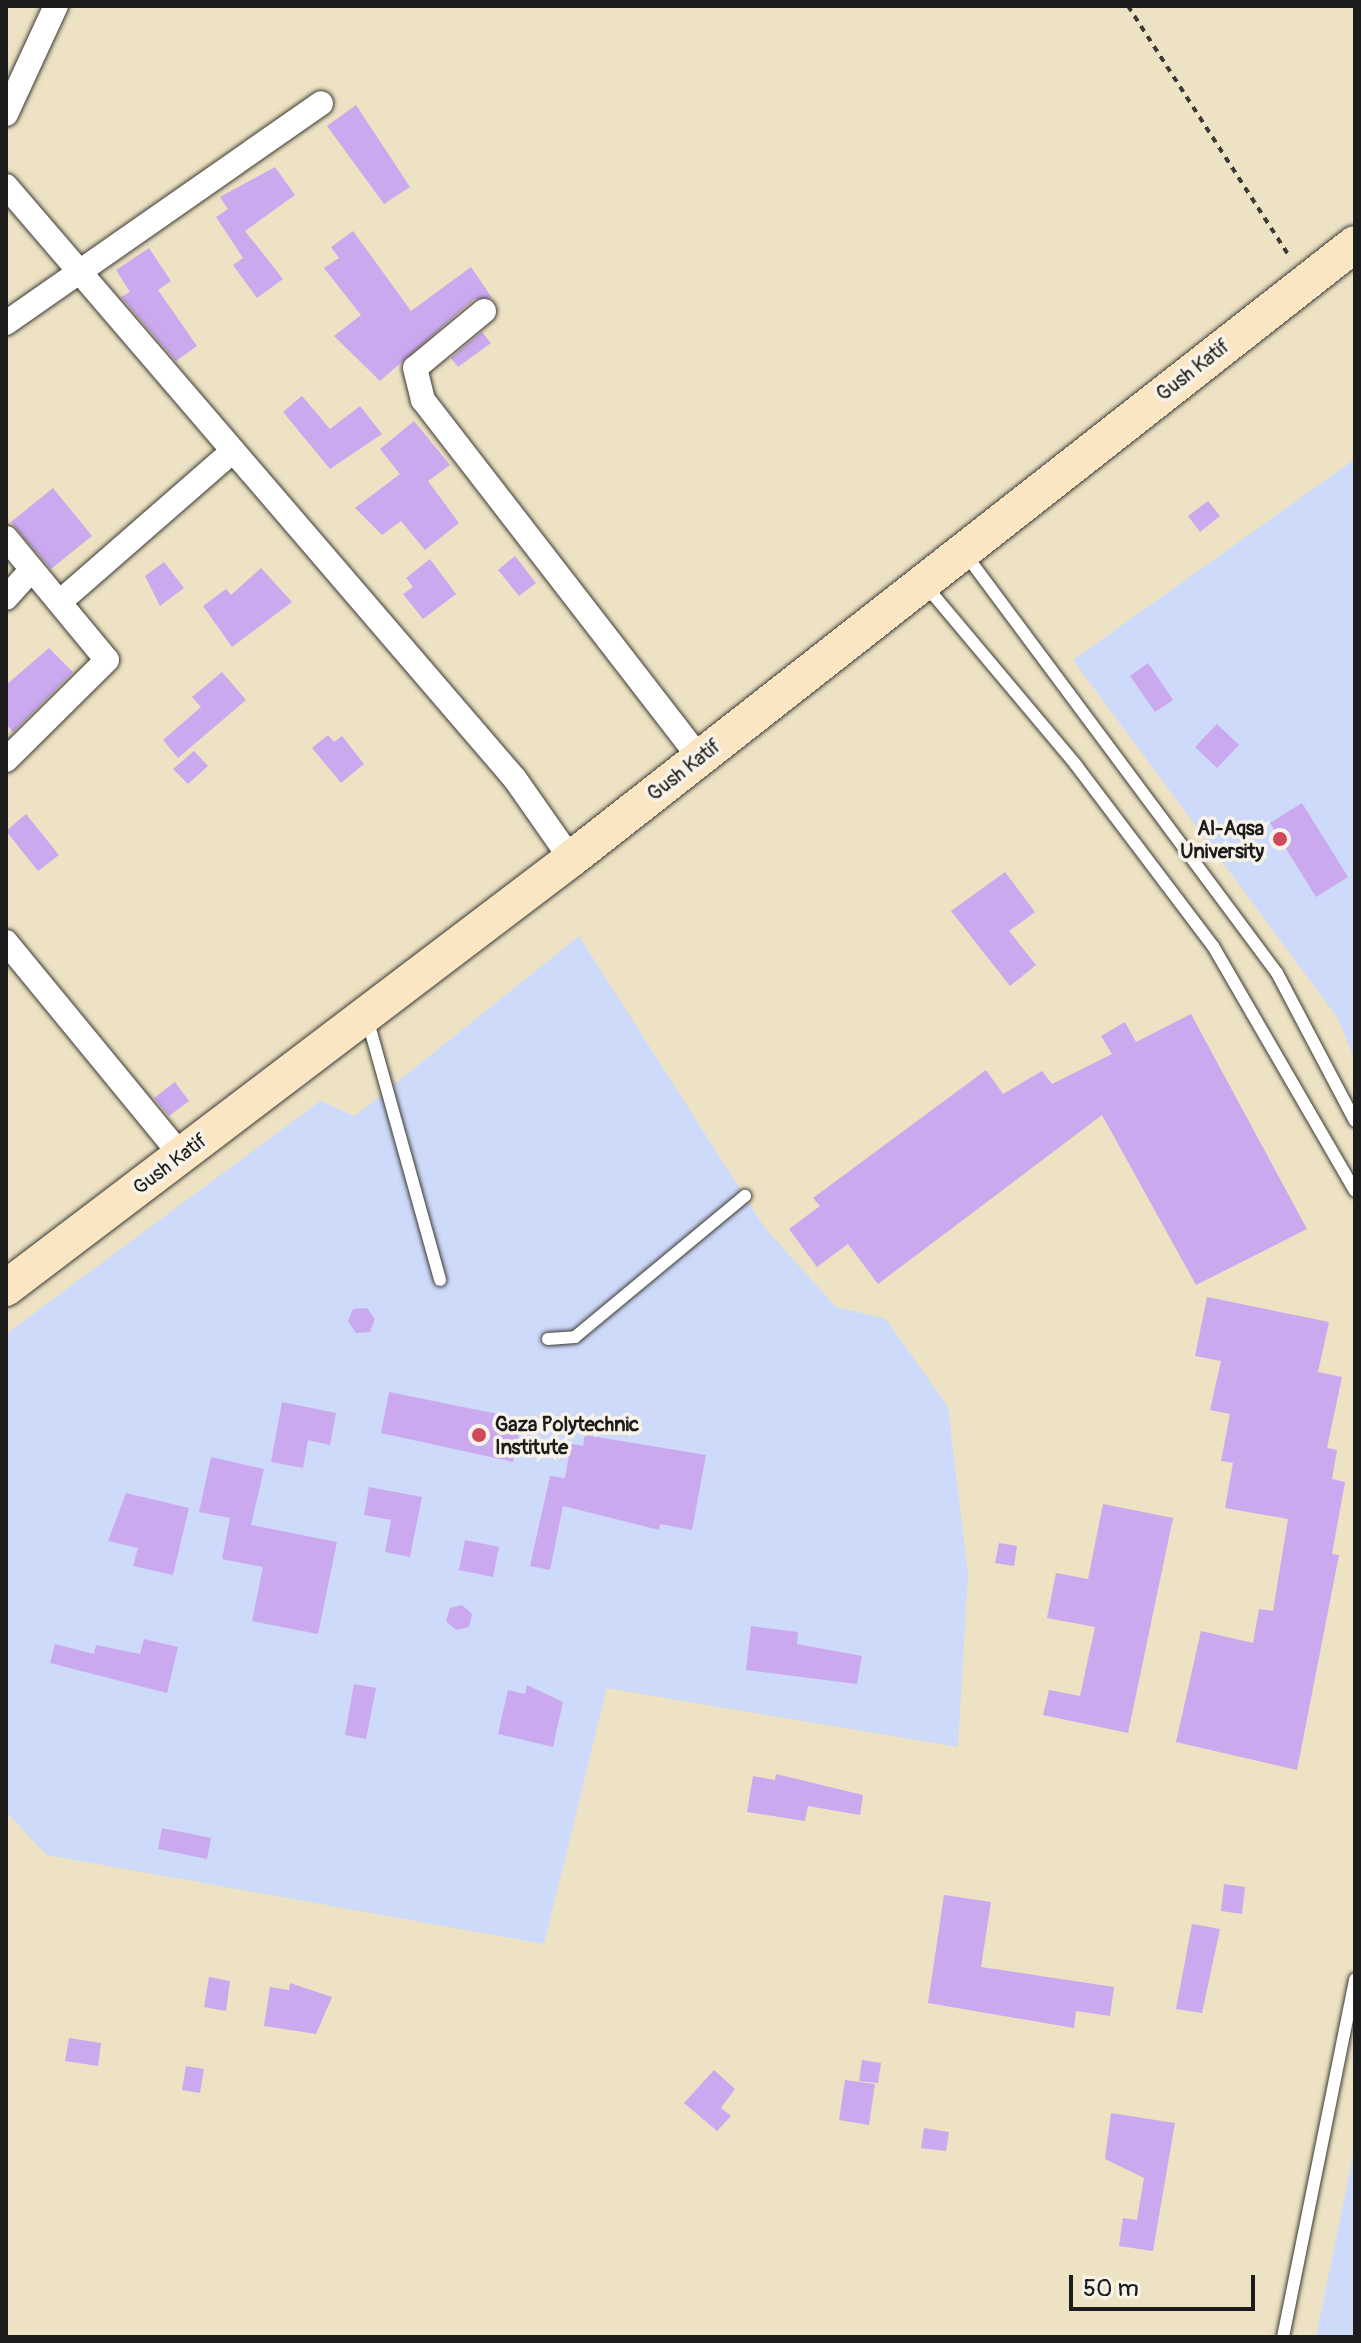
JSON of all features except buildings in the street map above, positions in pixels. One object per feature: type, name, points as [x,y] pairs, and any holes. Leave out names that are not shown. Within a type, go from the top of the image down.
[{"type":"main road","name":"Gush Katif","points":[[6,1288],[571,859],[921,581],[1355,244]]},
{"type":"street","points":[[6,114],[56,6]]},
{"type":"street","points":[[6,323],[321,103]]},
{"type":"street","points":[[6,186],[77,273],[515,779],[571,859]]},
{"type":"street","points":[[484,311],[415,368],[423,400],[700,758]]},
{"type":"street","points":[[62,600],[233,451]]},
{"type":"street","points":[[6,538],[31,570],[62,600],[107,660],[6,760]]},
{"type":"street","points":[[6,598],[31,570]]},
{"type":"street","points":[[6,942],[182,1156]]},
{"type":"lane","points":[[962,550],[1270,962],[1355,1121]]},
{"type":"lane","points":[[921,581],[1076,765],[1213,946],[1355,1191]]},
{"type":"lane","points":[[366,1015],[440,1280]]},
{"type":"lane","points":[[548,1339],[575,1337],[745,1196]]},
{"type":"lane","points":[[1283,2337],[1355,1979]]},
{"type":"path","points":[[1128,6],[1305,282]]},
{"type":"shaded area","name":"Al-Aqsa University","points":[[1355,459],[1355,1060],[1337,1017],[1073,660]]},
{"type":"shaded area","name":"Gaza Polytechnic Institute","points":[[579,936],[765,1228],[836,1307],[886,1319],[948,1407],[968,1574],[958,1747],[607,1688],[544,1944],[47,1855],[6,1812],[6,1334],[320,1101],[355,1116]]},
{"type":"shaded area","points":[[1355,2146],[1355,2337],[1316,2337]]},
{"type":"place","name":"Al-Aqsa University","points":[[1280,839]]},
{"type":"place","name":"Gaza Polytechnic Institute","points":[[479,1435]]}]
